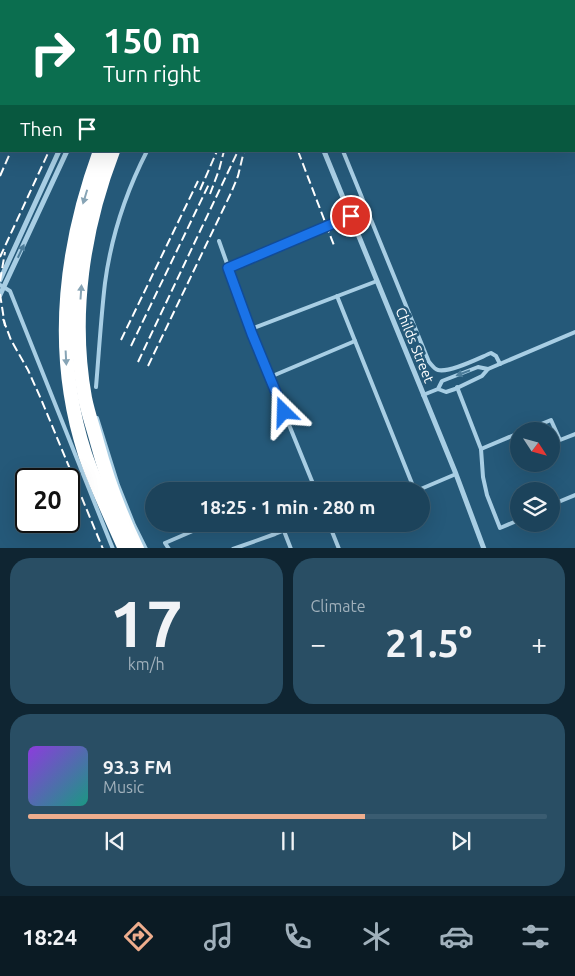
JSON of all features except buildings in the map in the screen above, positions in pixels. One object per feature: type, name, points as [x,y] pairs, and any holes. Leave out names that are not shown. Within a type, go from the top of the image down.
[{"type":"highway","points":[[100,152],[83,202],[68,279],[66,362],[80,436],[91,469],[113,510],[138,548]]},
{"type":"highway","points":[[113,152],[95,202],[88,230],[84,256],[79,326],[80,360],[90,387],[88,410],[109,484],[113,510],[125,548]]},
{"type":"street","points":[[0,280],[59,152]]},
{"type":"street","points":[[0,295],[2,286],[67,152]]},
{"type":"street","name":"Childs Street","points":[[324,152],[456,474],[484,548]]},
{"type":"lane","points":[[91,405],[90,387],[111,252],[125,203],[147,152]]},
{"type":"lane","points":[[343,152],[429,362],[438,370],[449,370],[491,353],[496,356],[500,364]]},
{"type":"lane","points":[[228,268],[351,216]]},
{"type":"lane","points":[[219,241],[251,329],[312,482]]},
{"type":"lane","points":[[251,329],[377,281]]},
{"type":"lane","points":[[2,286],[10,291],[113,510],[134,525],[146,548]]},
{"type":"lane","points":[[337,296],[412,482]]},
{"type":"lane","points":[[438,389],[446,392],[482,376],[488,369],[575,332]]},
{"type":"lane","points":[[270,377],[355,341]]},
{"type":"lane","points":[[423,395],[438,389],[442,381],[478,367],[488,369]]},
{"type":"lane","points":[[458,387],[481,449],[483,477],[487,496],[500,528],[510,524]]},
{"type":"lane","points":[[95,414],[118,485],[113,510],[113,548]]},
{"type":"lane","points":[[560,440],[575,434]]},
{"type":"lane","points":[[481,449],[510,437]]},
{"type":"lane","points":[[430,485],[456,474]]},
{"type":"lane","points":[[560,501],[575,495]]},
{"type":"lane","points":[[168,548],[165,543],[190,532]]},
{"type":"lane","points":[[233,548],[281,532]]},
{"type":"lane","points":[[284,532],[291,548]]},
{"type":"lane","points":[[332,532],[339,548]]},
{"type":"railway","points":[[0,176],[11,152]]},
{"type":"railway","points":[[0,257],[49,152]]},
{"type":"railway","points":[[200,190],[217,152]]},
{"type":"railway","points":[[210,194],[224,152]]},
{"type":"railway","points":[[138,362],[238,152]]},
{"type":"railway","points":[[148,366],[231,193],[238,176],[244,152]]},
{"type":"railway","points":[[298,152],[335,248]]},
{"type":"railway","points":[[121,340],[198,181]]},
{"type":"railway","points":[[131,346],[209,184]]},
{"type":"railway","points":[[0,281],[5,252]]},
{"type":"railway","points":[[0,294],[5,326]]},
{"type":"railway","points":[[3,319],[11,340],[28,370],[41,399],[103,548]]},
{"type":"route","points":[[284,412],[252,334],[228,268],[351,216]]}]
